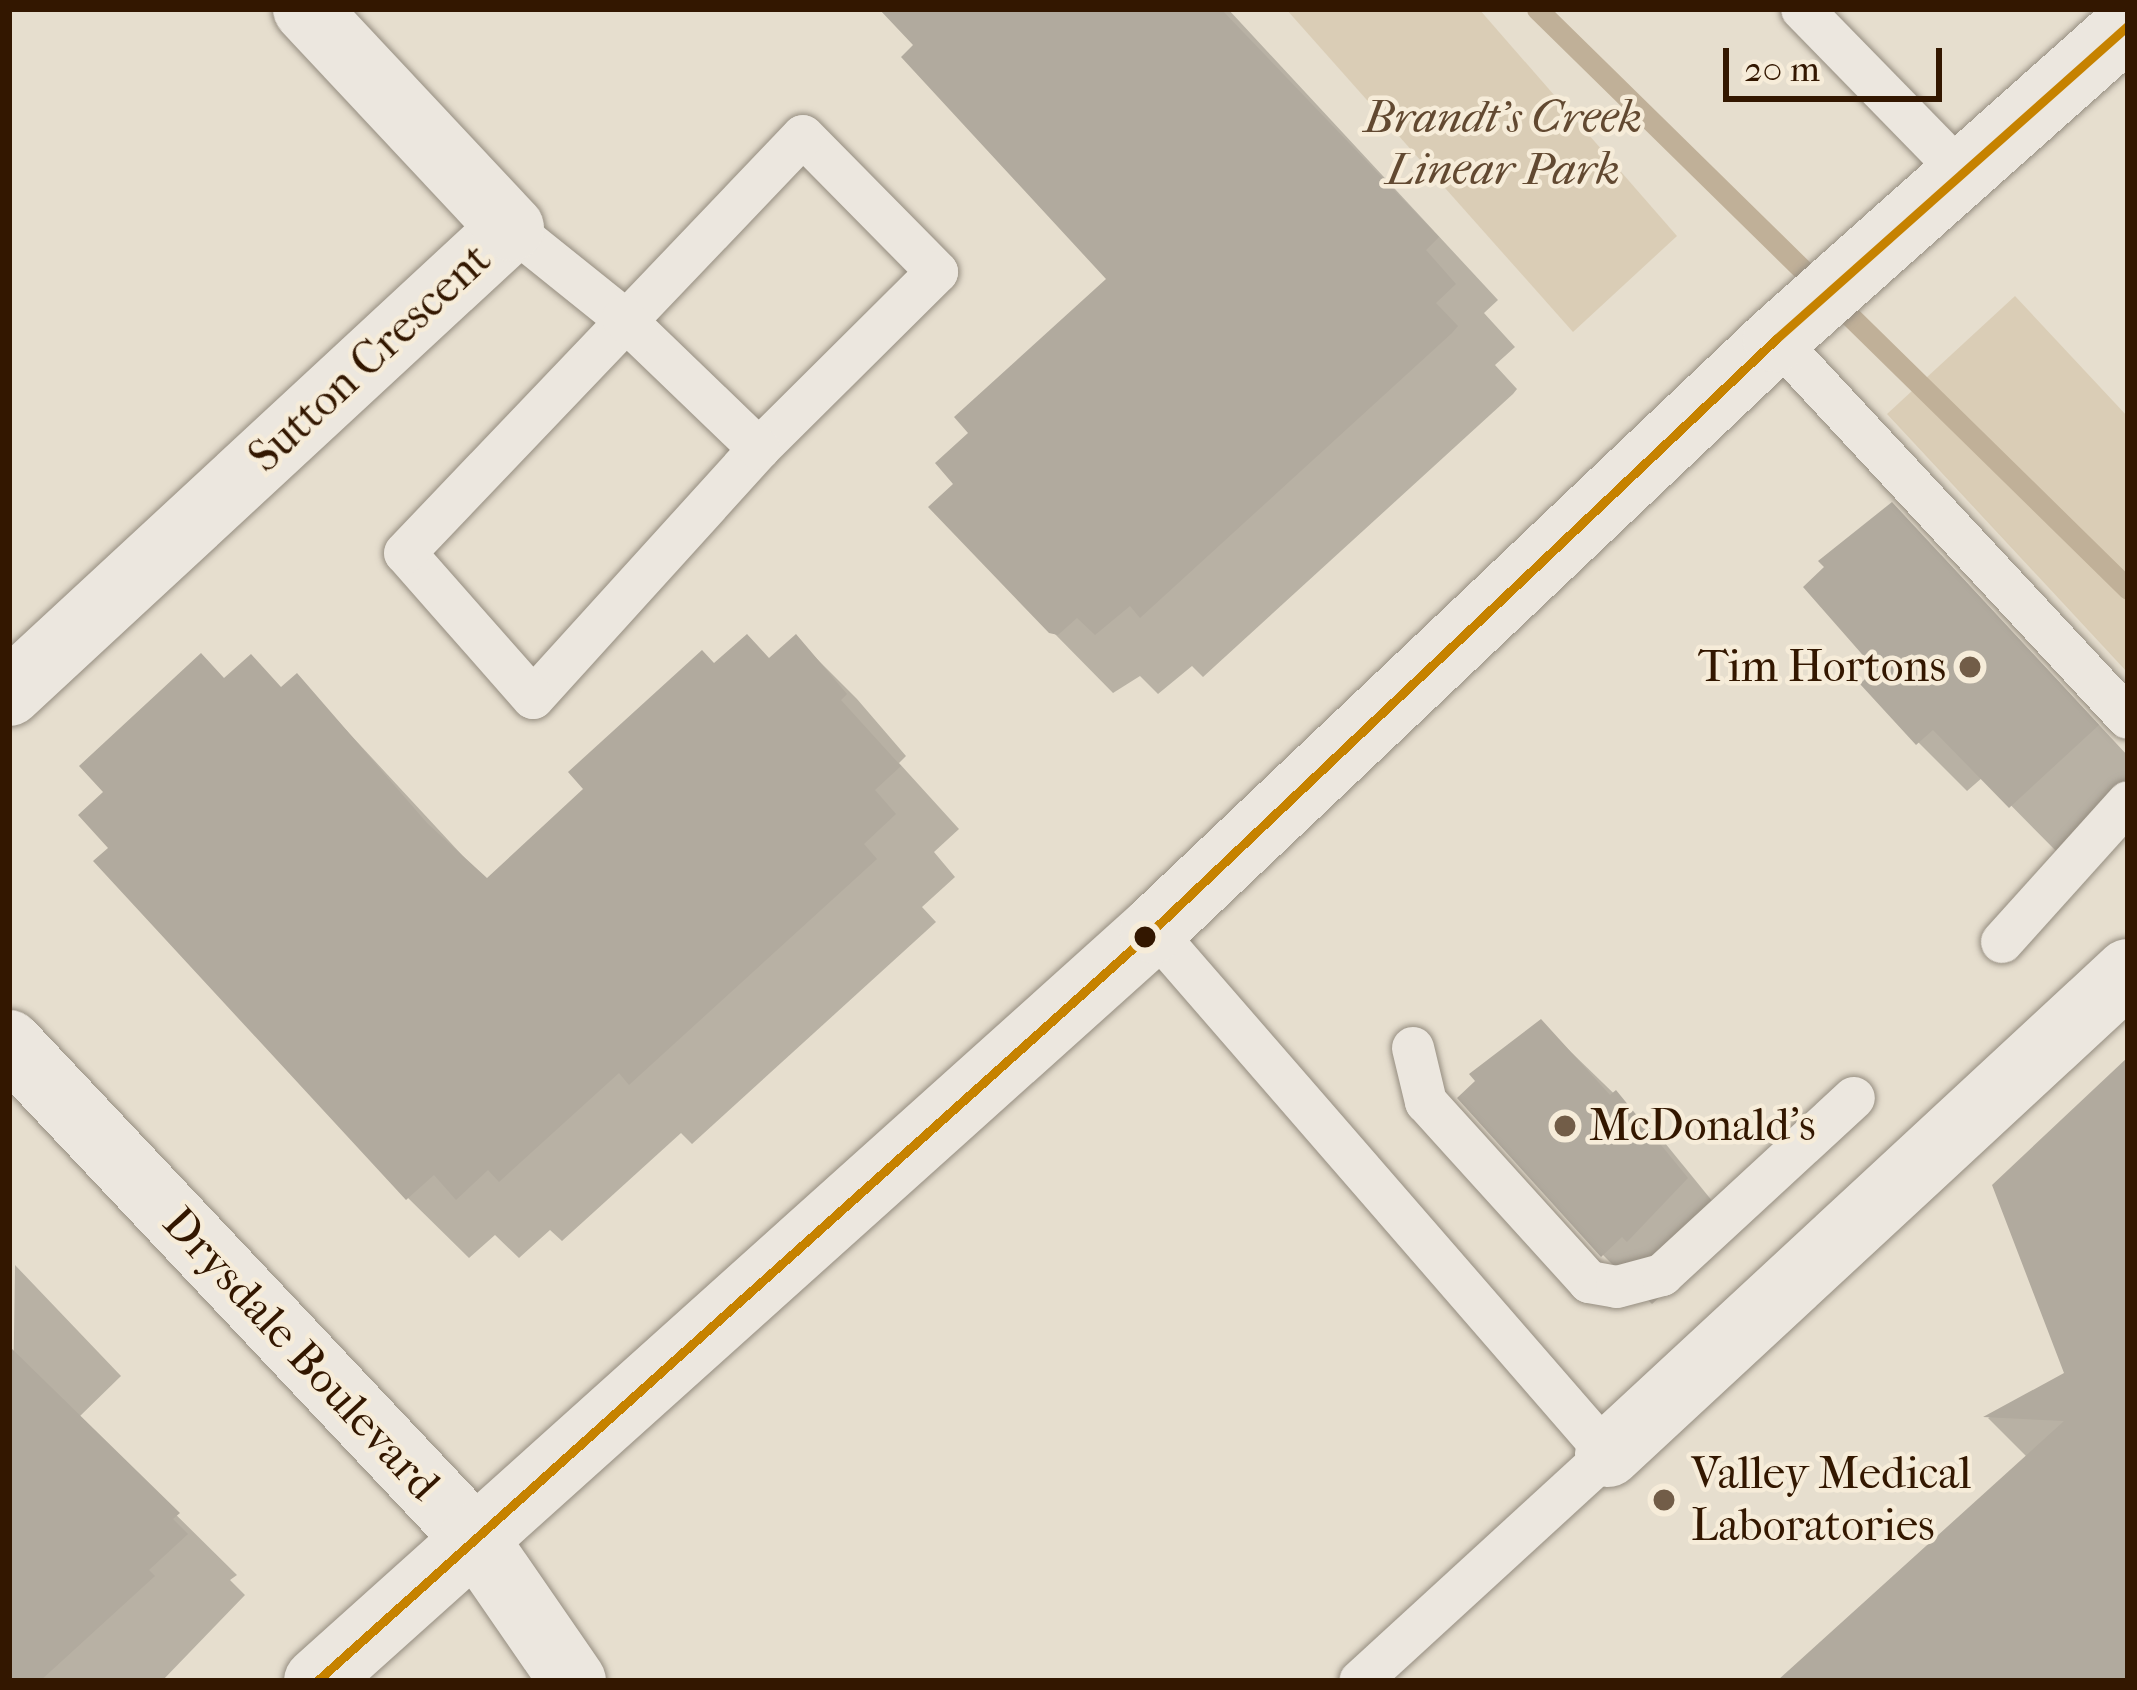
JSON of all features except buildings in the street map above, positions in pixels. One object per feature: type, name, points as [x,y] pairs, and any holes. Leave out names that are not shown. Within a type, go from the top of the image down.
[{"type":"street","name":"Sutton Crescent","points":[[9,693],[512,227],[306,9]]},
{"type":"street","points":[[317,1681],[472,1536],[1153,930],[1776,339],[1965,176],[2128,25]]},
{"type":"street","points":[[1608,1454],[2128,972]]},
{"type":"street","name":"Drysdale Boulevard","points":[[9,1042],[472,1536],[574,1681]]},
{"type":"lane","points":[[1802,9],[1965,176]]},
{"type":"lane","points":[[803,136],[937,272],[759,449],[533,698],[405,553],[623,318],[803,136]]},
{"type":"lane","points":[[512,227],[623,318],[759,449]]},
{"type":"lane","points":[[1776,339],[2128,718]]},
{"type":"lane","points":[[2002,942],[2128,802]]},
{"type":"lane","points":[[1153,930],[1608,1454],[1360,1681]]},
{"type":"lane","points":[[1413,1048],[1426,1102],[1589,1282],[1617,1287],[1662,1275],[1854,1098]]},
{"type":"green space","name":"Brandt's Creek Linear Park","points":[[1286,9],[1479,9],[1677,236],[1573,332]]},
{"type":"green space","points":[[2015,296],[2128,417],[2128,673],[1887,414]]},
{"type":"waterway","points":[[1537,9],[2128,589]]},
{"type":"transit line","points":[[317,1681],[1153,930],[1776,339],[2128,25]]},
{"type":"place","name":"Tim Hortons","points":[[1970,667]]},
{"type":"place","name":"McDonald's","points":[[1565,1126]]},
{"type":"place","name":"Valley Medical Laboratories","points":[[1664,1500]]}]
